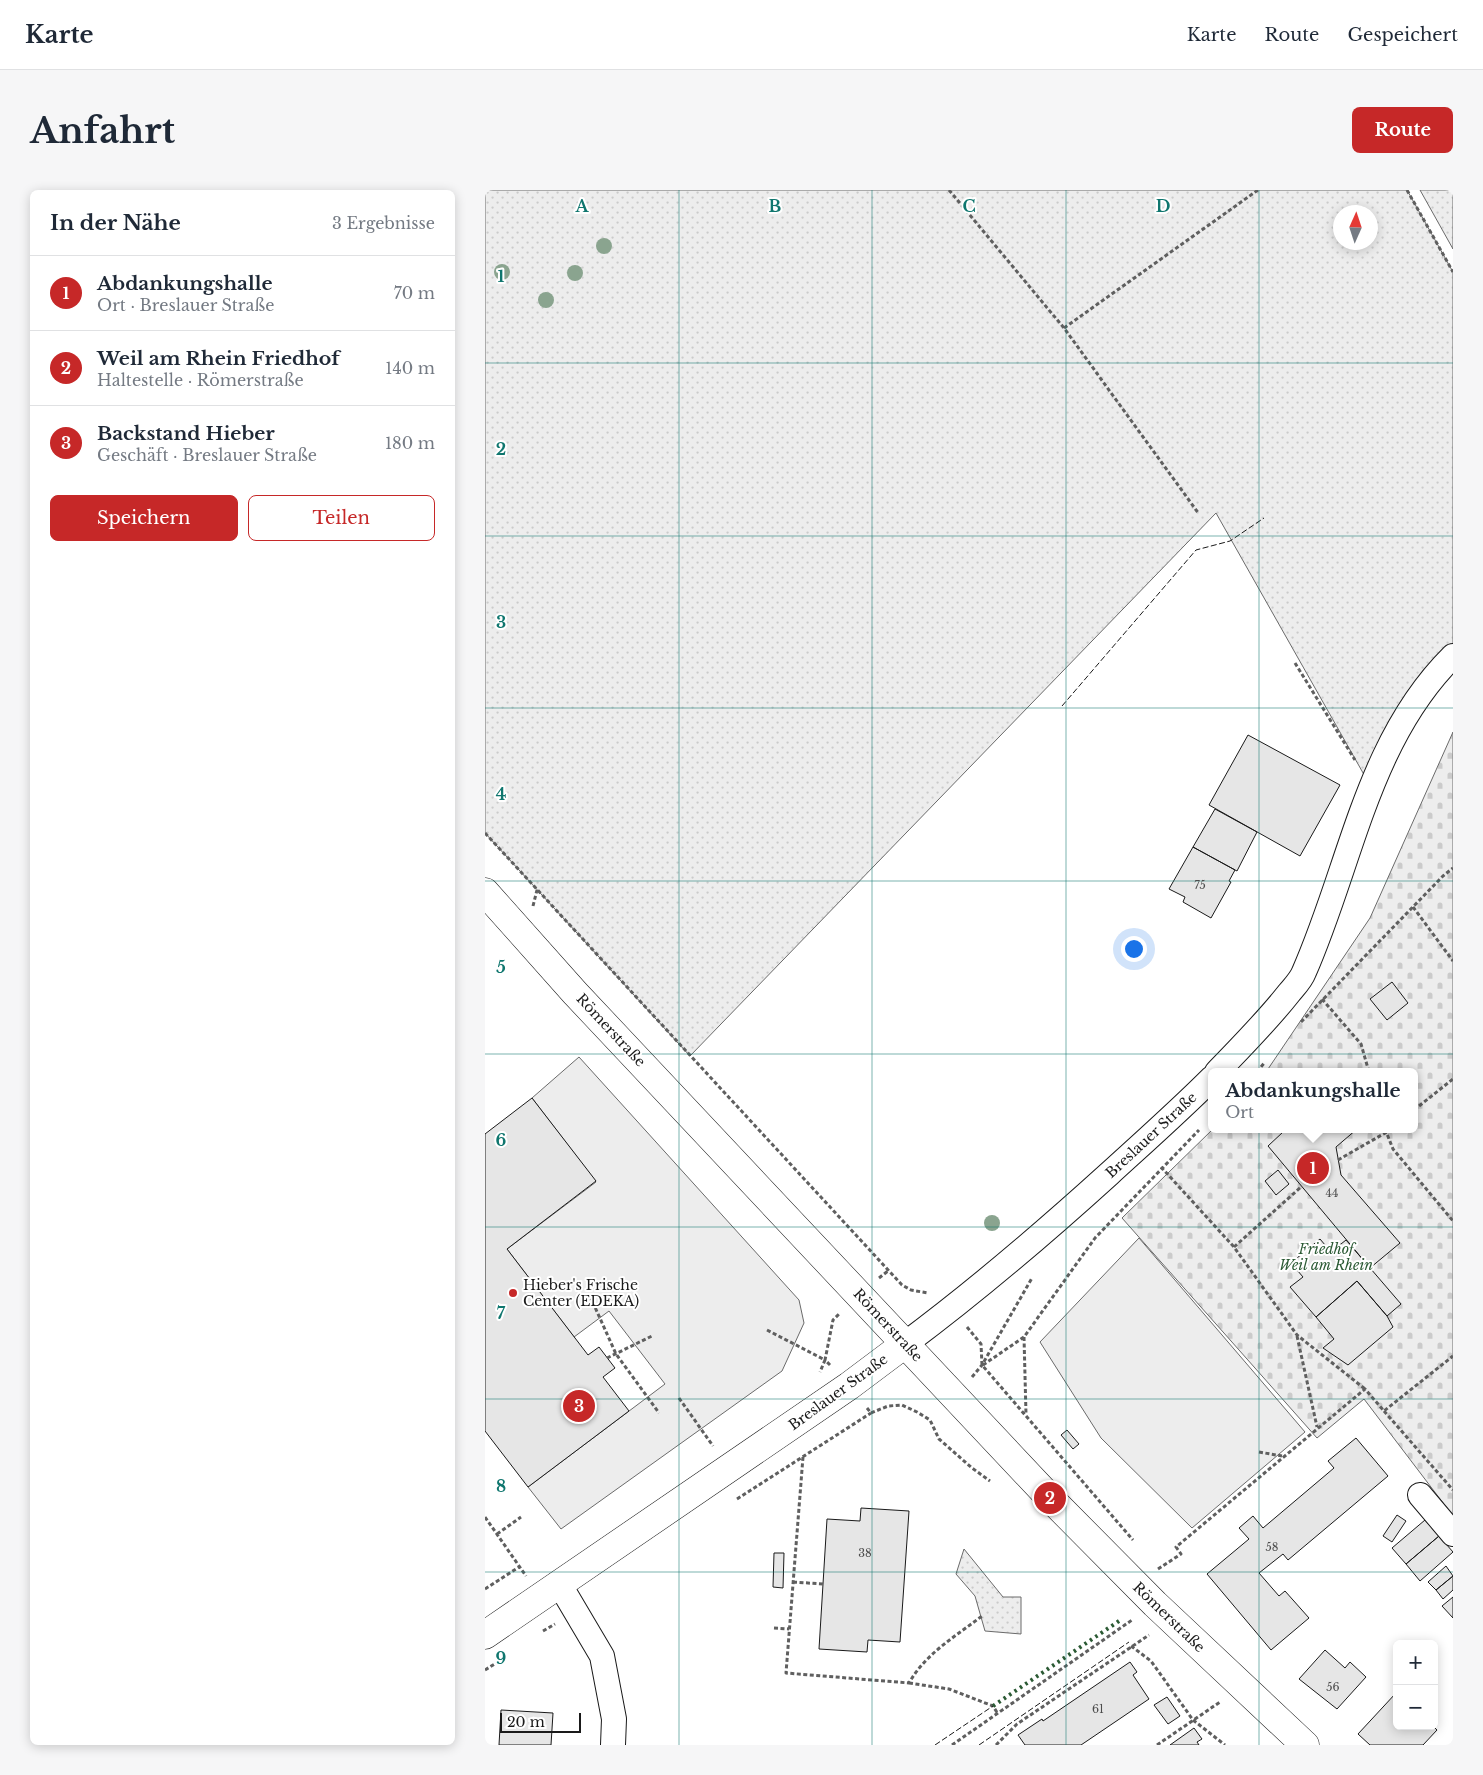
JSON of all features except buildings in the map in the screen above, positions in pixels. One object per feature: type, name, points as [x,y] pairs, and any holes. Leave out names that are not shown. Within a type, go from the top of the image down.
[{"type":"street","points":[[1221,1068],[1270,1016],[1304,974],[1371,786],[1401,725],[1423,689],[1453,656]]},
{"type":"street","name":"Römerstraße","points":[[485,892],[575,993],[1050,1498],[1155,1604],[1305,1745]]},
{"type":"street","name":"Breslauer Straße","points":[[485,1635],[849,1386],[951,1310],[1069,1210],[1187,1104],[1208,1082]]},
{"type":"street","points":[[1421,1495],[1453,1534]]},
{"type":"street","points":[[550,1591],[602,1656],[615,1719],[613,1745]]},
{"type":"path","points":[[949,190],[1064,328],[1199,514]]},
{"type":"path","points":[[1064,328],[1258,190]]},
{"type":"path","points":[[1407,190],[1453,272]]},
{"type":"path","points":[[1295,663],[1371,786]]},
{"type":"path","points":[[485,833],[888,1271]]},
{"type":"path","points":[[1322,999],[1453,868]]},
{"type":"path","points":[[1413,907],[1453,961]]},
{"type":"path","points":[[1304,974],[1322,999],[1361,1044],[1368,1068]]},
{"type":"path","points":[[1418,1107],[1453,1078]]},
{"type":"path","points":[[983,1365],[1025,1337],[1095,1238],[1205,1123]]},
{"type":"path","points":[[1338,1160],[1383,1133]]},
{"type":"path","points":[[1385,1133],[1393,1149],[1453,1221]]},
{"type":"path","points":[[1161,1167],[1234,1247],[1297,1335],[1365,1389],[1453,1490]]},
{"type":"path","points":[[1234,1247],[1301,1187]]},
{"type":"path","points":[[983,1365],[1036,1270]]},
{"type":"path","points":[[590,1296],[616,1354],[659,1413]]},
{"type":"path","points":[[767,1330],[825,1360]]},
{"type":"path","points":[[1297,1335],[1317,1427]]},
{"type":"path","points":[[607,1358],[652,1336]]},
{"type":"path","points":[[1025,1337],[1026,1414]]},
{"type":"path","points":[[1384,1411],[1453,1356]]},
{"type":"path","points":[[1449,1359],[1453,1363]]},
{"type":"path","points":[[983,1365],[1140,1547]]},
{"type":"path","points":[[952,1745],[1155,1604],[1147,1576],[1181,1554],[1176,1546],[1365,1389]]},
{"type":"path","points":[[679,1398],[713,1447]]},
{"type":"path","points":[[729,1504],[871,1413]]},
{"type":"path","points":[[930,1420],[939,1439],[990,1481]]},
{"type":"path","points":[[1259,1452],[1282,1456]]},
{"type":"path","points":[[803,1457],[786,1673],[909,1683],[949,1689],[993,1706],[998,1714]]},
{"type":"path","points":[[485,1517],[519,1567],[550,1591]]},
{"type":"path","points":[[497,1534],[521,1517]]},
{"type":"path","points":[[485,1588],[519,1567]]},
{"type":"path","points":[[793,1582],[823,1584]]},
{"type":"path","points":[[909,1683],[917,1669],[930,1656],[981,1616]]},
{"type":"path","points":[[774,1628],[789,1629]]},
{"type":"path","points":[[996,1745],[1017,1724],[1150,1634]]},
{"type":"path","points":[[1131,1646],[1151,1661],[1193,1720],[1225,1745]]},
{"type":"path","points":[[1157,1745],[1223,1700]]},
{"type":"green space","points":[[485,190],[1407,190],[1453,272],[1453,656],[1371,787],[1216,513],[690,1056],[485,833]]},
{"type":"green space","points":[[1420,190],[1453,190],[1453,249]]},
{"type":"green space","name":"Friedhof Weil am Rhein","points":[[1453,732],[1453,1516],[1364,1399],[1317,1438],[1122,1218],[1209,1133],[1418,1133],[1418,1068],[1269,1068],[1370,918]]},
{"type":"green space","points":[[964,1549],[1003,1597],[1021,1597],[1021,1634],[985,1631],[975,1596],[956,1574]]},
{"type":"shaded area","points":[[579,1057],[799,1300],[804,1323],[782,1371],[561,1529],[528,1487],[665,1384],[609,1311],[574,1337],[507,1249],[596,1182],[532,1098]]},
{"type":"shaded area","points":[[1139,1238],[1305,1432],[1192,1528],[1101,1438],[1040,1342]]},
{"type":"hedge","points":[[993,1706],[1122,1619]]},
{"type":"fence","points":[[1062,706],[1196,550],[1230,541],[1264,518]]},
{"type":"fence","points":[[979,1745],[1129,1642]]},
{"type":"fence","points":[[935,1745],[993,1706]]},
{"type":"place","name":"Abdankungshalle","points":[[1313,1168]]},
{"type":"place","name":"Hieber's Frische Center (EDEKA)","points":[[513,1293]]},
{"type":"place","name":"Backstand Hieber","points":[[579,1406]]},
{"type":"place","name":"Weil am Rhein Friedhof","points":[[1050,1498]]}]
